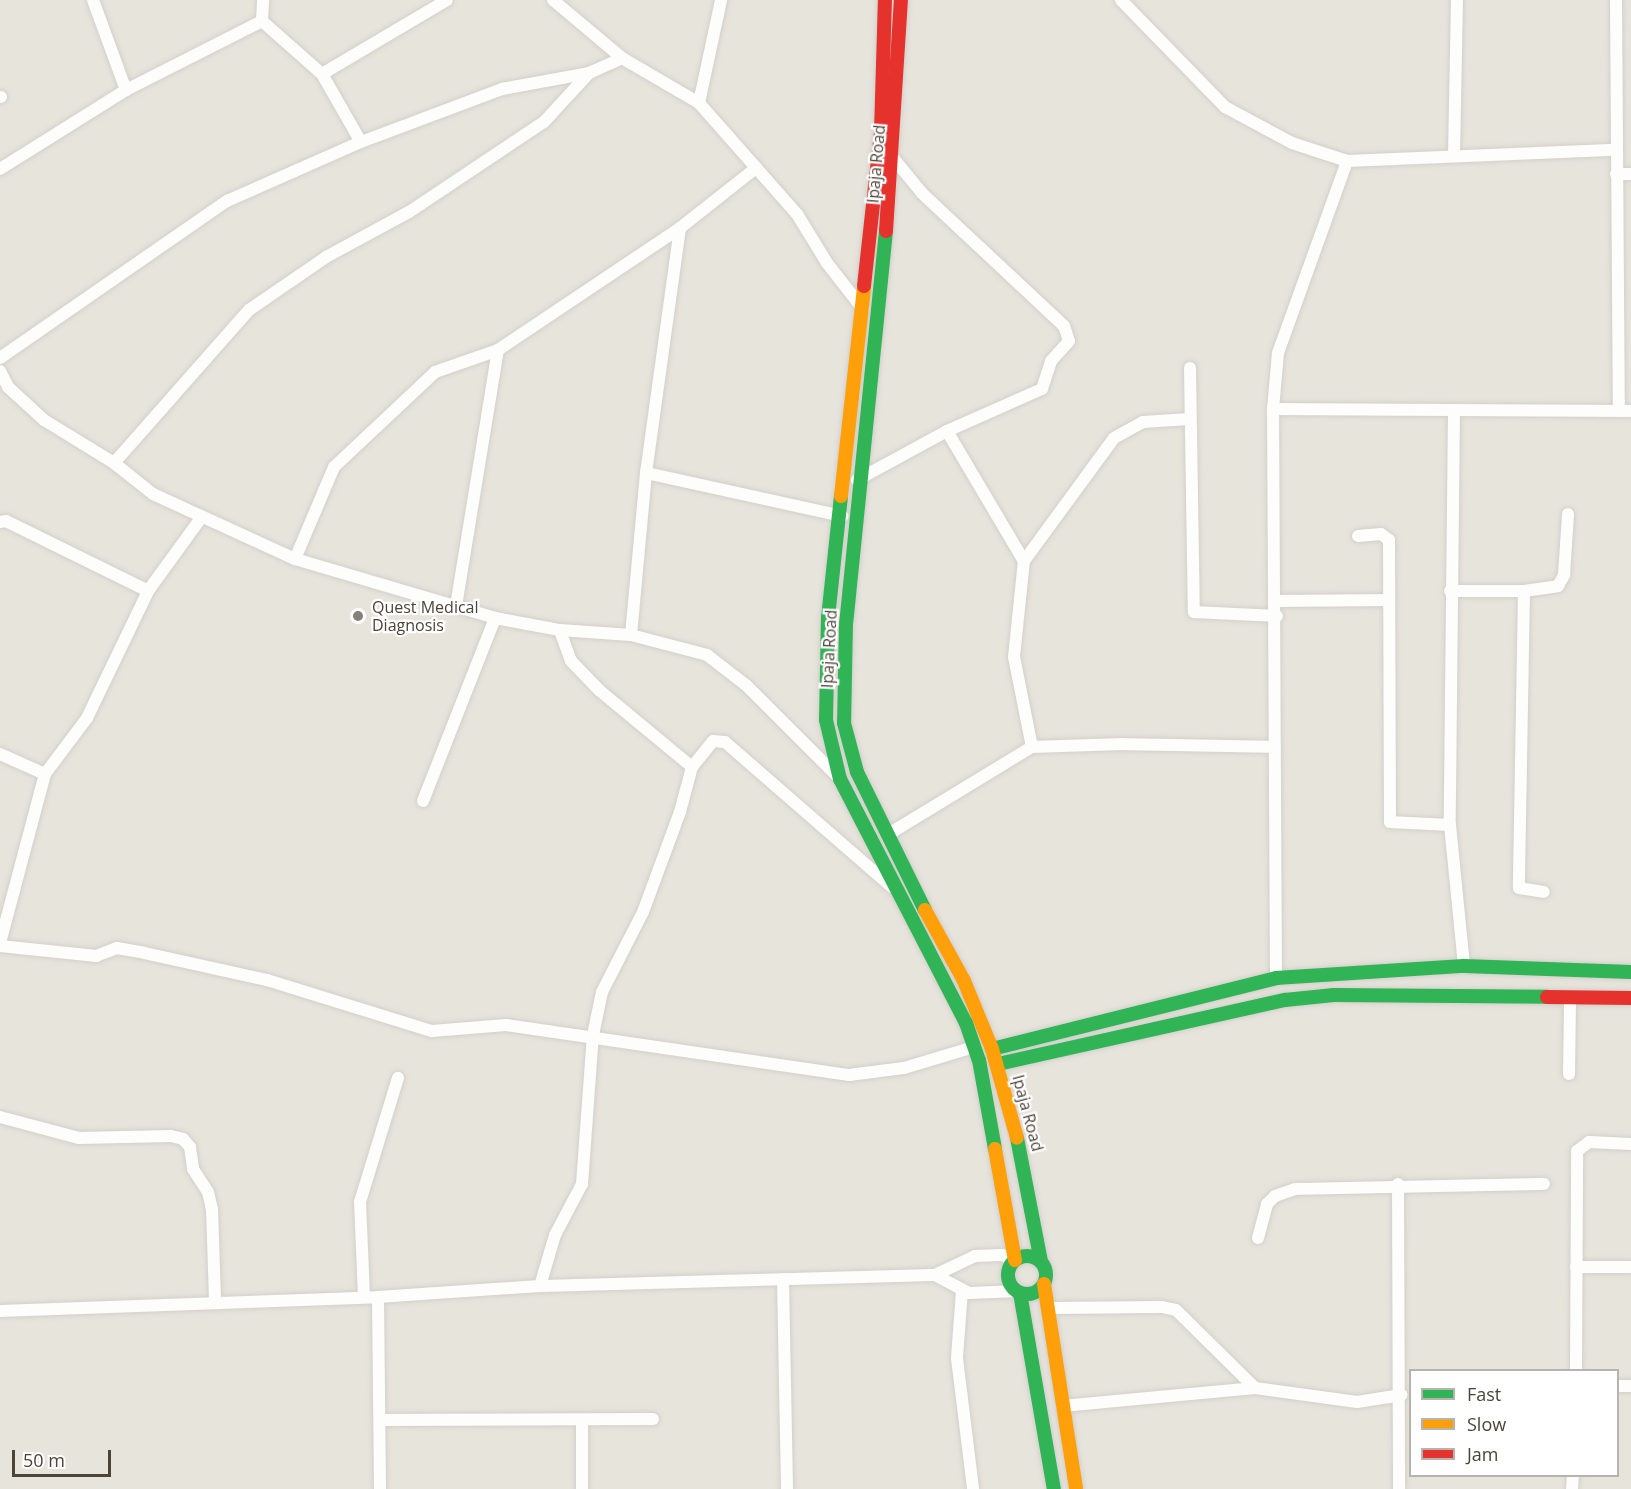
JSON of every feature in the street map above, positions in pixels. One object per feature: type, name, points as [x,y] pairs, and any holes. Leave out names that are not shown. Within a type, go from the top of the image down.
[{"type":"main road","name":"Ipaja Road","points":[[885,0],[885,75],[864,310],[842,516],[828,616],[825,678],[826,720],[840,779],[896,890],[934,956],[974,1047],[1006,1195],[1015,1260]]},
{"type":"main road","name":"Ipaja Road","points":[[901,0],[894,159],[846,622],[844,723],[857,772],[964,981],[998,1064],[1026,1170],[1041,1262]]},
{"type":"main road","points":[[992,1049],[1276,978],[1464,966],[1631,972]]},
{"type":"main road","points":[[998,1064],[1285,1000],[1334,995],[1631,998]]},
{"type":"main road","points":[[1054,1489],[1019,1292],[1009,1278],[1015,1260],[1033,1257],[1041,1262],[1046,1271],[1044,1284],[1051,1308],[1062,1406],[1076,1489]]},
{"type":"main road","points":[[1019,1292],[1034,1293],[1044,1284]]},
{"type":"street","points":[[93,0],[126,90]]},
{"type":"street","points":[[262,21],[263,0]]},
{"type":"street","points":[[554,0],[622,58],[699,103],[797,214],[827,263],[864,310]]},
{"type":"street","points":[[699,103],[721,0]]},
{"type":"street","points":[[1121,0],[1225,107],[1292,143],[1347,161],[1615,150]]},
{"type":"street","points":[[1454,155],[1457,0]]},
{"type":"street","points":[[1274,409],[1625,411],[1615,150],[1616,0]]},
{"type":"street","points":[[322,74],[443,1]]},
{"type":"street","points":[[0,169],[126,90],[262,21]]},
{"type":"street","points":[[262,21],[322,74],[361,142]]},
{"type":"street","points":[[0,358],[227,201],[361,142],[502,89],[589,74],[622,58]]},
{"type":"street","points":[[1617,58],[1631,58]]},
{"type":"street","points":[[114,463],[249,310],[326,257],[410,212],[543,122],[589,74]]},
{"type":"street","points":[[845,484],[862,478],[947,431],[1042,389],[1051,361],[1069,341],[1064,326],[922,193],[894,159]]},
{"type":"street","points":[[1276,978],[1277,602],[1274,409],[1278,353],[1347,161]]},
{"type":"street","points":[[295,559],[334,467],[435,372],[498,350],[680,228],[756,168]]},
{"type":"street","points":[[1616,174],[1631,174]]},
{"type":"street","points":[[631,634],[646,473],[680,228]]},
{"type":"street","points":[[456,606],[498,350]]},
{"type":"street","points":[[1190,368],[1189,419],[1194,612],[1277,616]]},
{"type":"street","points":[[0,371],[8,387],[44,420],[114,463],[153,494],[201,518],[295,559],[495,618],[561,630],[631,634],[707,655],[746,685],[840,779]]},
{"type":"street","points":[[1454,410],[1449,591],[1450,825],[1464,966]]},
{"type":"street","points":[[1032,747],[1014,657],[1024,561],[1114,438],[1143,422],[1189,419]]},
{"type":"street","points":[[947,431],[1024,561]]},
{"type":"street","points":[[646,473],[842,516]]},
{"type":"street","points":[[1449,591],[1524,591],[1558,586],[1564,574],[1568,514]]},
{"type":"street","points":[[201,518],[148,591],[87,718],[45,774],[0,944],[96,956],[117,948],[144,953],[267,980],[432,1031],[506,1025],[593,1035],[849,1075],[904,1068],[974,1047]]},
{"type":"street","points":[[0,522],[6,521],[148,591]]},
{"type":"street","points":[[1358,536],[1381,534],[1389,540],[1390,822],[1450,825]]},
{"type":"street","points":[[1524,591],[1519,888],[1544,892]]},
{"type":"street","points":[[1277,602],[1389,600]]},
{"type":"street","points":[[423,801],[495,618]]},
{"type":"street","points":[[561,630],[571,661],[600,691],[692,767]]},
{"type":"street","points":[[540,1286],[555,1235],[582,1184],[593,1035],[602,992],[642,912],[680,812],[692,767],[713,741],[725,742],[896,890]]},
{"type":"street","points":[[887,834],[1032,747],[1123,744],[1275,747]]},
{"type":"street","points":[[0,754],[45,774]]},
{"type":"street","points":[[1569,1074],[1570,998]]},
{"type":"street","points":[[364,1297],[360,1202],[398,1078]]},
{"type":"street","points":[[0,1117],[79,1138],[171,1136],[183,1139],[190,1147],[193,1169],[208,1192],[212,1209],[215,1300]]},
{"type":"street","points":[[1576,1369],[1577,1151],[1589,1142],[1631,1144]]},
{"type":"street","points":[[1398,1184],[1400,1489]]},
{"type":"street","points":[[1258,1238],[1262,1215],[1275,1196],[1295,1188],[1398,1184],[1544,1184]]},
{"type":"street","points":[[0,1311],[215,1300],[378,1297],[540,1286],[934,1275],[975,1256],[1002,1255],[1015,1260]]},
{"type":"street","points":[[1576,1267],[1631,1267]]},
{"type":"street","points":[[934,1275],[962,1291],[985,1295],[1019,1292]]},
{"type":"street","points":[[783,1279],[787,1489]]},
{"type":"street","points":[[962,1291],[957,1358],[973,1489]]},
{"type":"street","points":[[378,1297],[381,1489]]},
{"type":"street","points":[[1051,1308],[1162,1307],[1176,1310],[1255,1388]]},
{"type":"street","points":[[1062,1406],[1255,1388],[1285,1389],[1357,1402],[1401,1395]]},
{"type":"street","points":[[381,1420],[653,1419]]},
{"type":"street","points":[[582,1420],[582,1489]]},
{"type":"shaded area","points":[[0,0],[1631,0],[1631,1489],[0,1489]]},
{"type":"traffic: fast","points":[[886,231],[846,622],[844,723],[857,772],[925,910]]},
{"type":"traffic: fast","points":[[841,496],[828,617],[826,720],[840,779],[966,1023],[979,1060],[995,1149]]},
{"type":"traffic: fast","points":[[992,1049],[1276,978],[1464,966],[1631,972]]},
{"type":"traffic: fast","points":[[998,1064],[1285,1000],[1334,995],[1547,997]]},
{"type":"traffic: fast","points":[[1017,1138],[1041,1262]]},
{"type":"traffic: fast","points":[[1027,1256],[1040,1262],[1046,1275],[1040,1288],[1027,1294],[1014,1288],[1008,1275],[1014,1262],[1027,1256]]},
{"type":"traffic: fast","points":[[1020,1293],[1054,1489]]},
{"type":"traffic: slow","points":[[841,496],[864,286]]},
{"type":"traffic: slow","points":[[925,910],[964,981],[992,1049],[1017,1138]]},
{"type":"traffic: slow","points":[[995,1149],[1015,1260]]},
{"type":"traffic: slow","points":[[1044,1284],[1076,1489]]},
{"type":"traffic: jam","points":[[864,286],[881,132],[885,0]]},
{"type":"traffic: jam","points":[[886,231],[901,0]]},
{"type":"traffic: jam","points":[[1547,997],[1631,998]]},
{"type":"place","name":"Quest Medical Diagnosis","points":[[358,616]]}]
